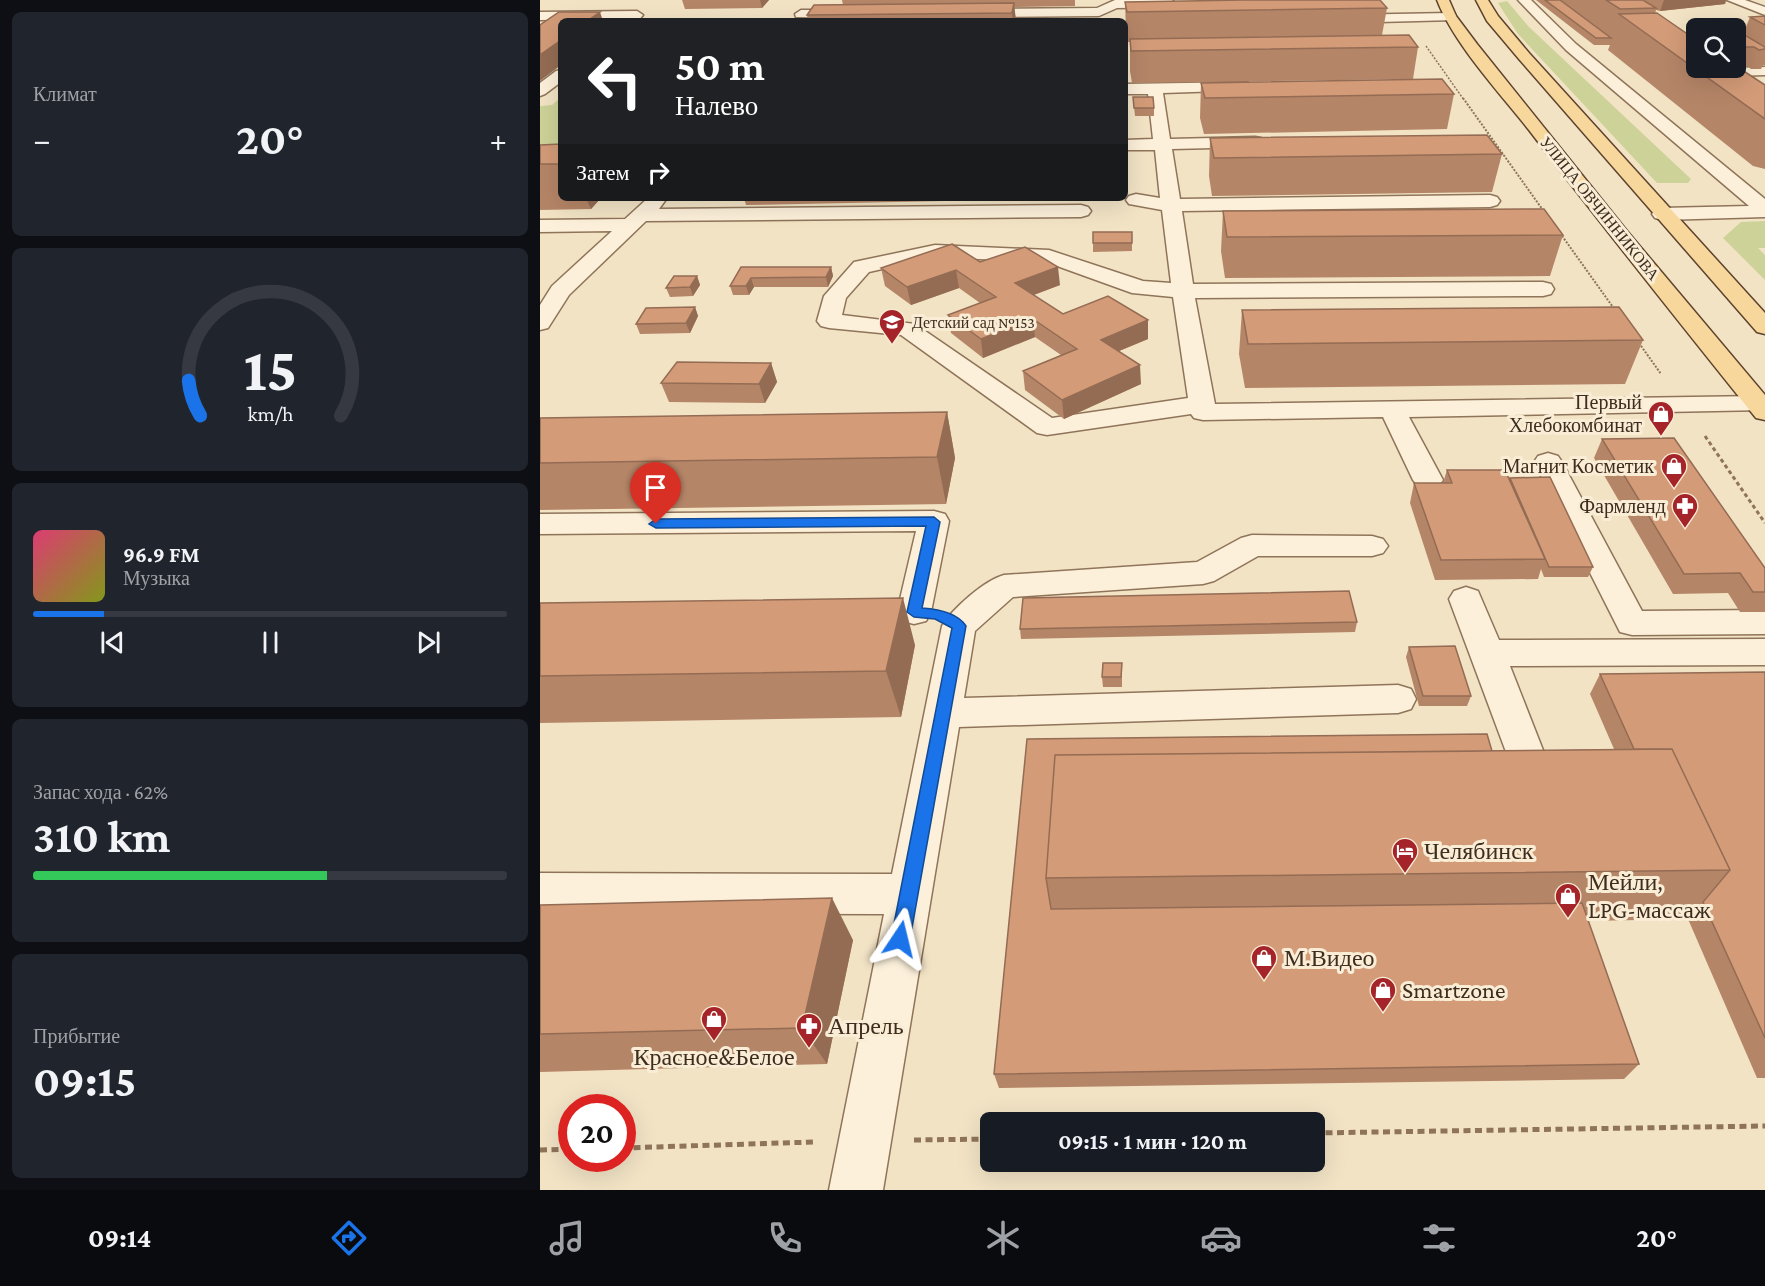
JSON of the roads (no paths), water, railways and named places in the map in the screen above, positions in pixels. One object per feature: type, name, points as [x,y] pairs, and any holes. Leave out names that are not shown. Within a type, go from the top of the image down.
[{"type":"main road","points":[[1482,0],[1491,18],[1662,214],[1765,327]]},
{"type":"main road","name":"УЛИЦА ОВЧИННИКОВА","points":[[1447,9],[1620,235],[1762,408]]},
{"type":"street","points":[[799,17],[815,0]]},
{"type":"street","points":[[1086,0],[1099,17]]},
{"type":"street","points":[[1524,0],[1571,47],[1765,210]]},
{"type":"street","points":[[1733,0],[1765,11]]},
{"type":"street","points":[[955,13],[1099,17],[1115,4],[1186,3]]},
{"type":"street","points":[[1324,20],[1447,9]]},
{"type":"street","points":[[799,17],[872,14]]},
{"type":"street","points":[[540,16],[637,15],[634,18]]},
{"type":"street","points":[[1571,47],[1595,47]]},
{"type":"street","points":[[1746,72],[1765,71]]},
{"type":"street","points":[[540,91],[558,76]]},
{"type":"street","points":[[1128,89],[1258,87]]},
{"type":"street","points":[[1155,89],[1183,291],[1203,412],[1684,405],[1762,408]]},
{"type":"street","points":[[1128,145],[1278,142]]},
{"type":"street","points":[[1136,200],[1171,205],[1490,201]]},
{"type":"street","points":[[540,323],[550,291],[656,201]]},
{"type":"street","points":[[1662,214],[1765,210]]},
{"type":"street","points":[[540,226],[636,220],[1081,211]]},
{"type":"street","points":[[1202,404],[1047,427],[907,329],[829,321],[835,296],[862,267],[935,251],[1049,256],[1140,288],[1183,291],[1543,289]]},
{"type":"street","points":[[1392,409],[1428,480]]},
{"type":"street","points":[[1548,462],[1632,622],[1765,621]]},
{"type":"street","points":[[540,524],[934,522],[914,612]]},
{"type":"street","points":[[855,1190],[959,626],[1004,586],[1203,573],[1252,545],[1372,546]]},
{"type":"street","points":[[1466,599],[1531,768]]},
{"type":"street","points":[[879,613],[938,614],[959,626]]},
{"type":"street","points":[[1487,653],[1765,652]]},
{"type":"street","points":[[942,713],[1398,699]]},
{"type":"street","points":[[540,893],[908,894]]},
{"type":"place","name":"Детский сад №153","points":[[892,345]]},
{"type":"place","name":"Первый Хлебокомбинат","points":[[1661,437]]},
{"type":"place","name":"Магнит Косметик","points":[[1674,489]]},
{"type":"place","name":"Фармленд","points":[[1685,529]]},
{"type":"place","name":"Челябинск","points":[[1405,874]]},
{"type":"place","name":"Мейли, LPG-массаж","points":[[1568,919]]},
{"type":"place","name":"М.Видео","points":[[1264,981]]},
{"type":"place","name":"Smartzone","points":[[1383,1013]]},
{"type":"place","name":"Красное&Белое","points":[[714,1042]]},
{"type":"place","name":"Апрель","points":[[809,1049]]}]
